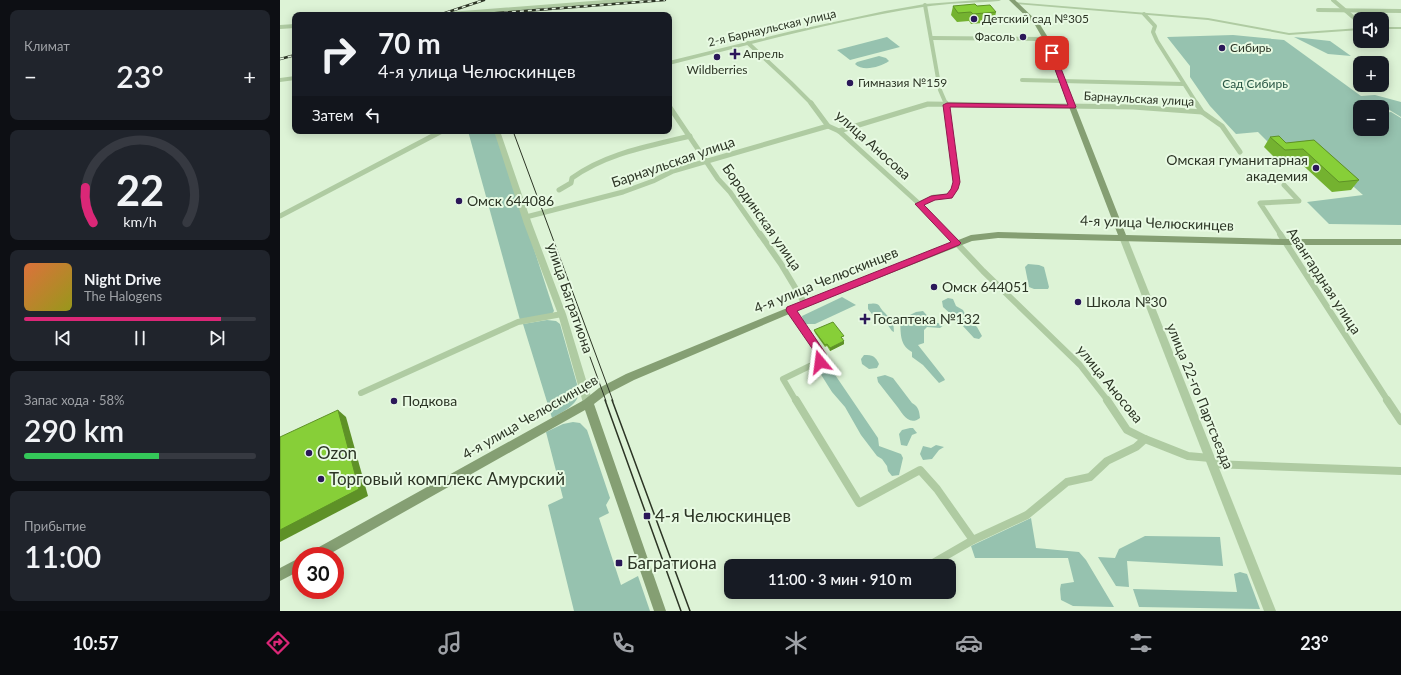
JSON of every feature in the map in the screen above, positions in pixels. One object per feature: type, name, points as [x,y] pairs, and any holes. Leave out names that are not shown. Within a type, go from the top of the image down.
[{"type":"main road","name":"улица 22-го Партсъезда","points":[[1014,2],[1037,24],[1046,39],[1123,237]]},
{"type":"main road","name":"4-я улица Челюскинцев","points":[[330,547],[588,403],[602,392],[630,377],[805,304],[971,238],[998,235],[1284,242],[1401,242]]},
{"type":"main road","name":"улица Багратиона","points":[[588,403],[660,611]]},
{"type":"main road","points":[[280,575],[292,568]]},
{"type":"street","points":[[476,12],[631,0]]},
{"type":"street","name":"2-я Барнаульская улица","points":[[672,62],[748,43],[885,12],[926,5],[999,0]]},
{"type":"street","points":[[1333,0],[1353,17]]},
{"type":"street","points":[[1014,2],[1208,19],[1288,34],[1353,29]]},
{"type":"street","points":[[919,204],[934,197],[949,196],[954,189],[956,182],[947,105],[940,90],[926,5]]},
{"type":"street","points":[[1318,10],[1401,11]]},
{"type":"street","points":[[1144,14],[1155,26],[1153,32],[1157,41],[1202,112],[1222,126],[1240,152]]},
{"type":"street","points":[[280,27],[292,26]]},
{"type":"street","points":[[1389,28],[1401,28]]},
{"type":"street","points":[[931,38],[1046,39]]},
{"type":"street","name":"улица Аносова","points":[[748,43],[810,102],[828,126],[839,131],[919,204],[956,243],[1080,365],[1127,430],[1145,439],[1188,456],[1211,461],[1401,471]]},
{"type":"street","points":[[280,80],[292,78]]},
{"type":"street","points":[[1022,80],[1183,84]]},
{"type":"street","name":"Барнаульская улица","points":[[839,131],[928,104],[1133,107],[1202,112]]},
{"type":"street","name":"Бородинская улица","points":[[672,110],[708,161],[718,179],[730,192],[781,264],[805,304]]},
{"type":"street","name":"Барнаульская улица","points":[[526,217],[623,192],[653,182],[673,171],[828,126]]},
{"type":"street","points":[[280,216],[436,134]]},
{"type":"street","name":"улица Багратиона","points":[[498,134],[526,217],[562,314],[588,403]]},
{"type":"street","points":[[559,190],[571,183],[572,178],[576,175],[600,161],[690,136]]},
{"type":"street","name":"Авангардная улица","points":[[1284,185],[1299,201],[1260,203],[1401,421]]},
{"type":"street","name":"улица 22-го Партсъезда","points":[[1123,237],[1270,611]]},
{"type":"street","points":[[791,310],[821,354],[820,362],[782,379],[859,503],[920,470],[937,489],[973,540]]},
{"type":"street","points":[[361,393],[518,322],[562,314]]},
{"type":"street","points":[[940,559],[973,540],[1027,515],[1067,482],[1090,477],[1106,461],[1136,447],[1145,439]]},
{"type":"green space","name":"Сад Сибирь","points":[[1233,35],[1284,40],[1353,90],[1353,92],[1361,96],[1375,95],[1401,102],[1401,117],[1389,110],[1389,100],[1353,100],[1353,136],[1389,136],[1389,112],[1401,118],[1401,225],[1329,224],[1307,202],[1363,195],[1310,148],[1269,143],[1258,132],[1236,134],[1210,106],[1190,77],[1190,66],[1167,37]]},
{"type":"green space","points":[[887,37],[900,47],[850,60],[837,50]]},
{"type":"green space","points":[[1294,37],[1330,41],[1351,56],[1328,54]]},
{"type":"green space","points":[[879,56],[886,58],[889,61],[872,68],[862,68],[855,64],[857,62]]},
{"type":"green space","points":[[469,134],[497,134],[554,311],[552,314],[520,320]]},
{"type":"green space","points":[[1028,264],[1044,267],[1049,287],[1048,289],[1034,289],[1029,287],[1025,267]]},
{"type":"green space","points":[[842,297],[856,305],[815,324],[806,324],[803,321],[802,316]]},
{"type":"green space","points":[[948,298],[953,299],[956,306],[963,310],[967,318],[977,327],[982,336],[979,339],[974,338],[962,325],[952,321],[954,318],[953,316],[943,307],[942,301]]},
{"type":"green space","points":[[868,304],[879,305],[893,320],[894,332],[887,324],[879,323],[868,309]]},
{"type":"green space","points":[[923,311],[933,322],[944,325],[940,328],[927,327],[924,330],[924,343],[918,345],[944,378],[945,380],[939,383],[923,365],[912,357],[912,352],[905,346],[901,334],[900,320],[916,312]]},
{"type":"green space","points":[[547,320],[556,321],[560,324],[579,391],[573,404],[565,411],[552,418],[523,324]]},
{"type":"green space","points":[[864,355],[875,358],[879,364],[877,368],[869,369],[862,364],[861,359]]},
{"type":"green space","points":[[827,363],[878,438],[879,446],[901,454],[903,458],[899,475],[892,476],[882,459],[877,456],[861,435],[845,407],[832,392],[820,373],[822,364]]},
{"type":"green space","points":[[885,375],[893,378],[916,406],[919,411],[920,418],[912,421],[903,415],[878,382],[877,377]]},
{"type":"green space","points":[[573,422],[580,423],[587,430],[610,498],[606,505],[609,513],[599,518],[621,585],[638,576],[650,611],[574,611],[548,505],[563,498],[546,432],[563,424]]},
{"type":"green space","points":[[913,428],[917,433],[912,435],[907,446],[901,445],[899,434],[902,430]]},
{"type":"green space","points":[[936,445],[944,447],[939,450],[932,459],[923,460],[920,454],[923,446],[931,448]]},
{"type":"green space","points":[[1031,518],[1036,548],[1079,552],[1086,560],[1114,607],[1073,606],[1061,600],[1061,584],[1074,582],[1068,558],[975,558],[971,546]]},
{"type":"green space","points":[[1145,536],[1220,537],[1223,566],[1127,561],[1129,587],[1116,586],[1098,557],[1115,558],[1119,549]]},
{"type":"green space","points":[[1240,572],[1247,574],[1260,609],[1139,607],[1133,589],[1237,592],[1234,574]]},
{"type":"building","points":[[975,4],[977,6],[990,5],[996,12],[973,14],[971,12],[958,13],[953,6]]},
{"type":"building","points":[[1279,136],[1286,143],[1314,140],[1359,180],[1339,182],[1303,149],[1285,150],[1270,137]]},
{"type":"building","points":[[833,322],[844,336],[841,337],[844,341],[830,348],[827,344],[825,345],[814,330]]},
{"type":"building","name":"Торговый комплекс Амурский","points":[[338,410],[359,489],[280,530],[280,437]]},
{"type":"tram line","points":[[514,134],[613,401]]},
{"type":"tram line","points":[[590,357],[606,401]]},
{"type":"tram line","points":[[605,400],[681,611]]},
{"type":"tram line","points":[[612,400],[690,611]]},
{"type":"railway","points":[[448,12],[484,0]]},
{"type":"railway","points":[[511,12],[665,0]]},
{"type":"railway","points":[[280,59],[292,56]]},
{"type":"place","name":"Детский сад №305","points":[[974,19]]},
{"type":"place","name":"Фасоль","points":[[1023,37]]},
{"type":"place","name":"Сибирь","points":[[1222,48]]},
{"type":"place","name":"Апрель","points":[[735,54]]},
{"type":"place","name":"Wildberries","points":[[717,57]]},
{"type":"place","name":"Гимназия №159","points":[[850,83]]},
{"type":"place","name":"Омская гуманитарная академия","points":[[1316,168]]},
{"type":"place","name":"Омск 644086","points":[[459,201]]},
{"type":"place","name":"Омск 644051","points":[[934,287]]},
{"type":"place","name":"Школа №30","points":[[1078,302]]},
{"type":"place","name":"Госаптека №132","points":[[865,319]]},
{"type":"place","name":"Подкова","points":[[394,401]]},
{"type":"place","name":"Ozon","points":[[309,453]]},
{"type":"place","name":"Торговый комплекс Амурский","points":[[321,479]]},
{"type":"place","name":"4-я Челюскинцев","points":[[647,516]]},
{"type":"place","name":"Багратиона","points":[[619,563]]},
{"type":"route","points":[[820,362],[821,354],[791,310],[956,243],[919,204],[934,197],[949,196],[954,189],[956,182],[950,124],[946,108],[947,105],[1072,107],[1052,53]]}]
